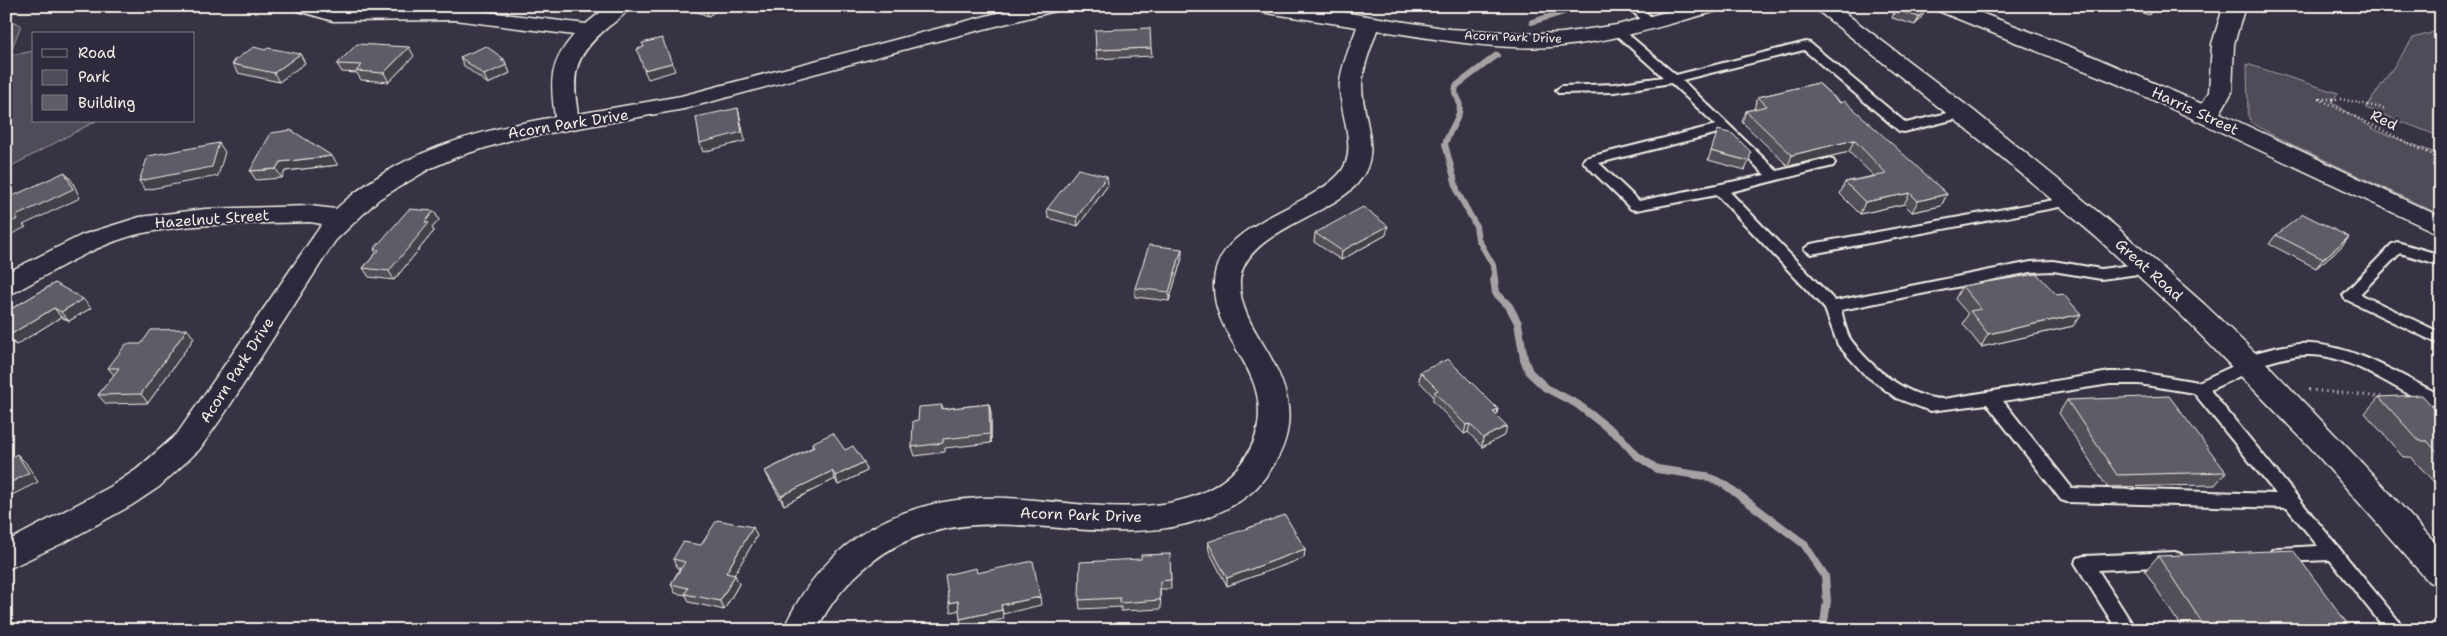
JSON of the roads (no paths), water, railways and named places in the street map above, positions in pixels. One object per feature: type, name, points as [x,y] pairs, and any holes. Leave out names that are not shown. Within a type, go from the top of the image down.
[{"type":"street","points":[[302,6],[333,15],[455,14],[591,31]]},
{"type":"street","name":"Acorn Park Drive","points":[[6,557],[121,496],[148,478],[188,442],[215,406],[314,251],[340,218],[384,185],[432,158],[491,138],[567,122],[656,109],[1052,6]]},
{"type":"street","name":"Acorn Park Drive","points":[[1261,6],[1450,35],[1517,40],[1562,40],[1618,32],[1714,6]]},
{"type":"street","name":"Great Road","points":[[1822,6],[1964,112],[2146,268],[2248,363],[2335,453],[2441,572]]},
{"type":"street","name":"Harris Street","points":[[1943,6],[1998,16],[2441,227]]},
{"type":"street","points":[[2203,115],[2214,108],[2219,99],[2222,88],[2223,42],[2235,6]]},
{"type":"street","points":[[567,122],[562,78],[564,67],[574,50],[612,8]]},
{"type":"street","name":"Acorn Park Drive","points":[[800,630],[829,580],[849,561],[896,531],[921,522],[946,514],[973,511],[1117,518],[1176,515],[1222,496],[1243,481],[1259,462],[1270,441],[1276,420],[1276,401],[1260,359],[1232,316],[1227,296],[1227,277],[1233,262],[1245,246],[1259,235],[1340,187],[1358,164],[1361,151],[1352,102],[1351,84],[1369,23]]},
{"type":"street","name":"Hazelnut Street","points":[[6,285],[91,241],[153,222],[180,218],[310,214],[340,218]]},
{"type":"lane","points":[[1633,6],[1651,23]]},
{"type":"lane","points":[[1618,32],[1673,79],[1774,176]]},
{"type":"lane","points":[[1562,90],[1614,88],[1673,79],[1806,46],[1904,128],[1964,112]]},
{"type":"lane","points":[[1725,127],[1590,161],[1636,206],[1720,190],[1828,164]]},
{"type":"lane","points":[[1720,190],[1832,307],[1842,341],[1870,370],[1902,394],[1930,405],[1944,405],[2110,378],[2139,378],[2199,388],[2248,363],[2310,349],[2326,351],[2441,402]]},
{"type":"lane","points":[[1811,248],[2070,201]]},
{"type":"lane","points":[[2441,260],[2397,246],[2350,295],[2441,340]]},
{"type":"lane","points":[[1832,307],[2031,267],[2053,266],[2101,274],[2146,268]]},
{"type":"lane","points":[[2199,388],[2397,630]]},
{"type":"lane","points":[[1991,397],[2067,495],[2291,501]]},
{"type":"lane","points":[[2264,556],[2334,552]]},
{"type":"lane","points":[[2127,630],[2084,563],[2194,558]]},
{"type":"waterway","points":[[1532,22],[1564,12],[1574,6]]},
{"type":"waterway","points":[[1495,280],[1493,265],[1478,239],[1476,226],[1458,193],[1445,144],[1459,112],[1459,100],[1455,93],[1456,86],[1497,55]]},
{"type":"waterway","points":[[1494,279],[1496,293],[1509,306],[1518,323],[1524,359],[1529,372],[1546,388],[1577,404],[1621,438],[1636,455],[1657,469],[1705,476],[1724,484],[1804,544],[1825,576],[1827,601],[1823,630]]}]
